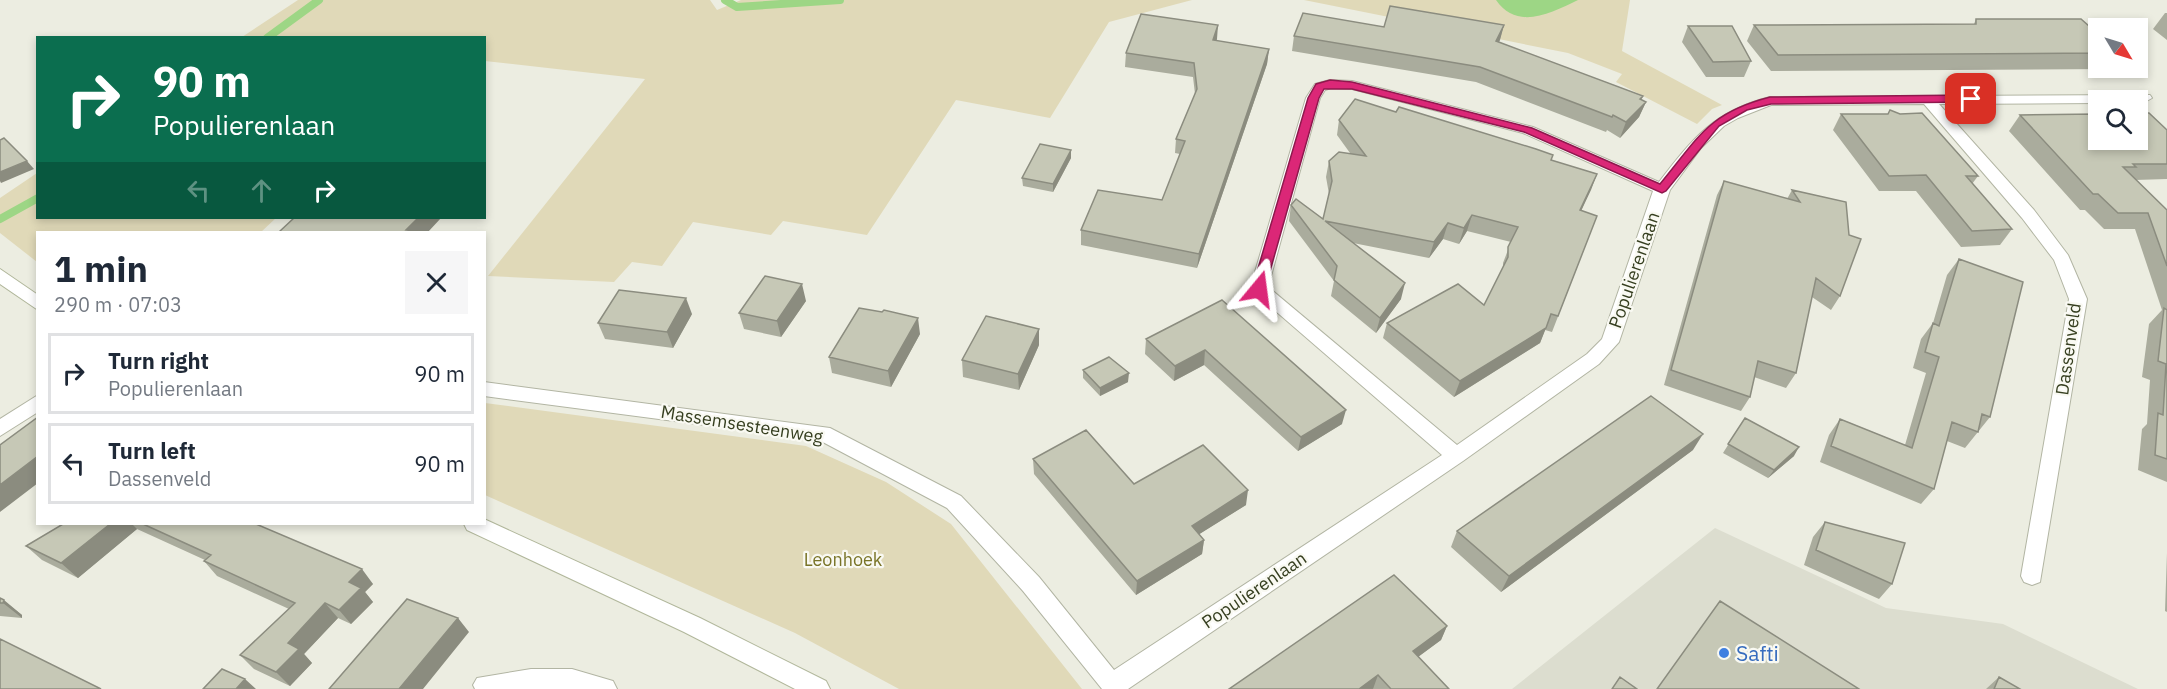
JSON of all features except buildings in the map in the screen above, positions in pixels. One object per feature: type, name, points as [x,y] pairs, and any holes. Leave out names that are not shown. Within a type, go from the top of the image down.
[{"type":"street","name":"Populierenlaan","points":[[1114,686],[1456,456],[1593,359],[1610,342],[1662,189],[1528,130],[1352,86],[1330,84],[1320,87],[1313,98],[1259,289],[1456,456]]},
{"type":"street","points":[[1662,189],[1715,123],[1743,108],[1770,100],[2088,98]]},
{"type":"street","name":"Dassenveld","points":[[1927,99],[2028,214],[2056,250],[2078,299],[2032,576]]},
{"type":"street","points":[[0,275],[36,302]]},
{"type":"street","name":"Massemsesteenweg","points":[[486,389],[823,433],[954,502],[1031,584],[1114,686]]},
{"type":"street","points":[[0,429],[36,403]]},
{"type":"street","points":[[476,525],[692,625],[818,689]]},
{"type":"street","points":[[486,685],[531,680],[605,689]]},
{"type":"shaded area","points":[[1496,0],[1578,0],[1546,14],[1524,17],[1514,15],[1504,9]]},
{"type":"shaded area","points":[[1715,528],[1886,608],[2003,624],[2138,689],[1512,689]]},
{"type":"green space","points":[[298,0],[710,0],[717,10],[741,0],[1192,0],[1109,22],[1050,118],[956,100],[867,235],[783,221],[771,235],[693,222],[662,266],[632,262],[614,282],[488,276],[645,79],[486,61],[486,36],[244,36]]},
{"type":"green space","points":[[1304,0],[1630,0],[1622,51],[1722,105],[1712,109],[1697,124],[1616,82],[1622,74],[1568,53]]},
{"type":"green space","points":[[36,174],[36,219],[275,219],[262,231],[36,231],[36,261],[0,233],[0,198]]},
{"type":"green space","name":"Leonhoek","points":[[486,403],[806,446],[886,482],[951,524],[1082,689],[899,689],[795,633],[486,495]]},
{"type":"waterway","points":[[270,36],[319,0]]},
{"type":"waterway","points":[[725,0],[737,7],[840,0]]},
{"type":"waterway","points":[[0,219],[36,199]]},
{"type":"place","name":"Safti","points":[[1724,653]]},
{"type":"route","points":[[1259,289],[1313,98],[1320,87],[1330,84],[1352,86],[1528,130],[1662,189],[1715,123],[1743,108],[1770,100],[1971,99]]}]
